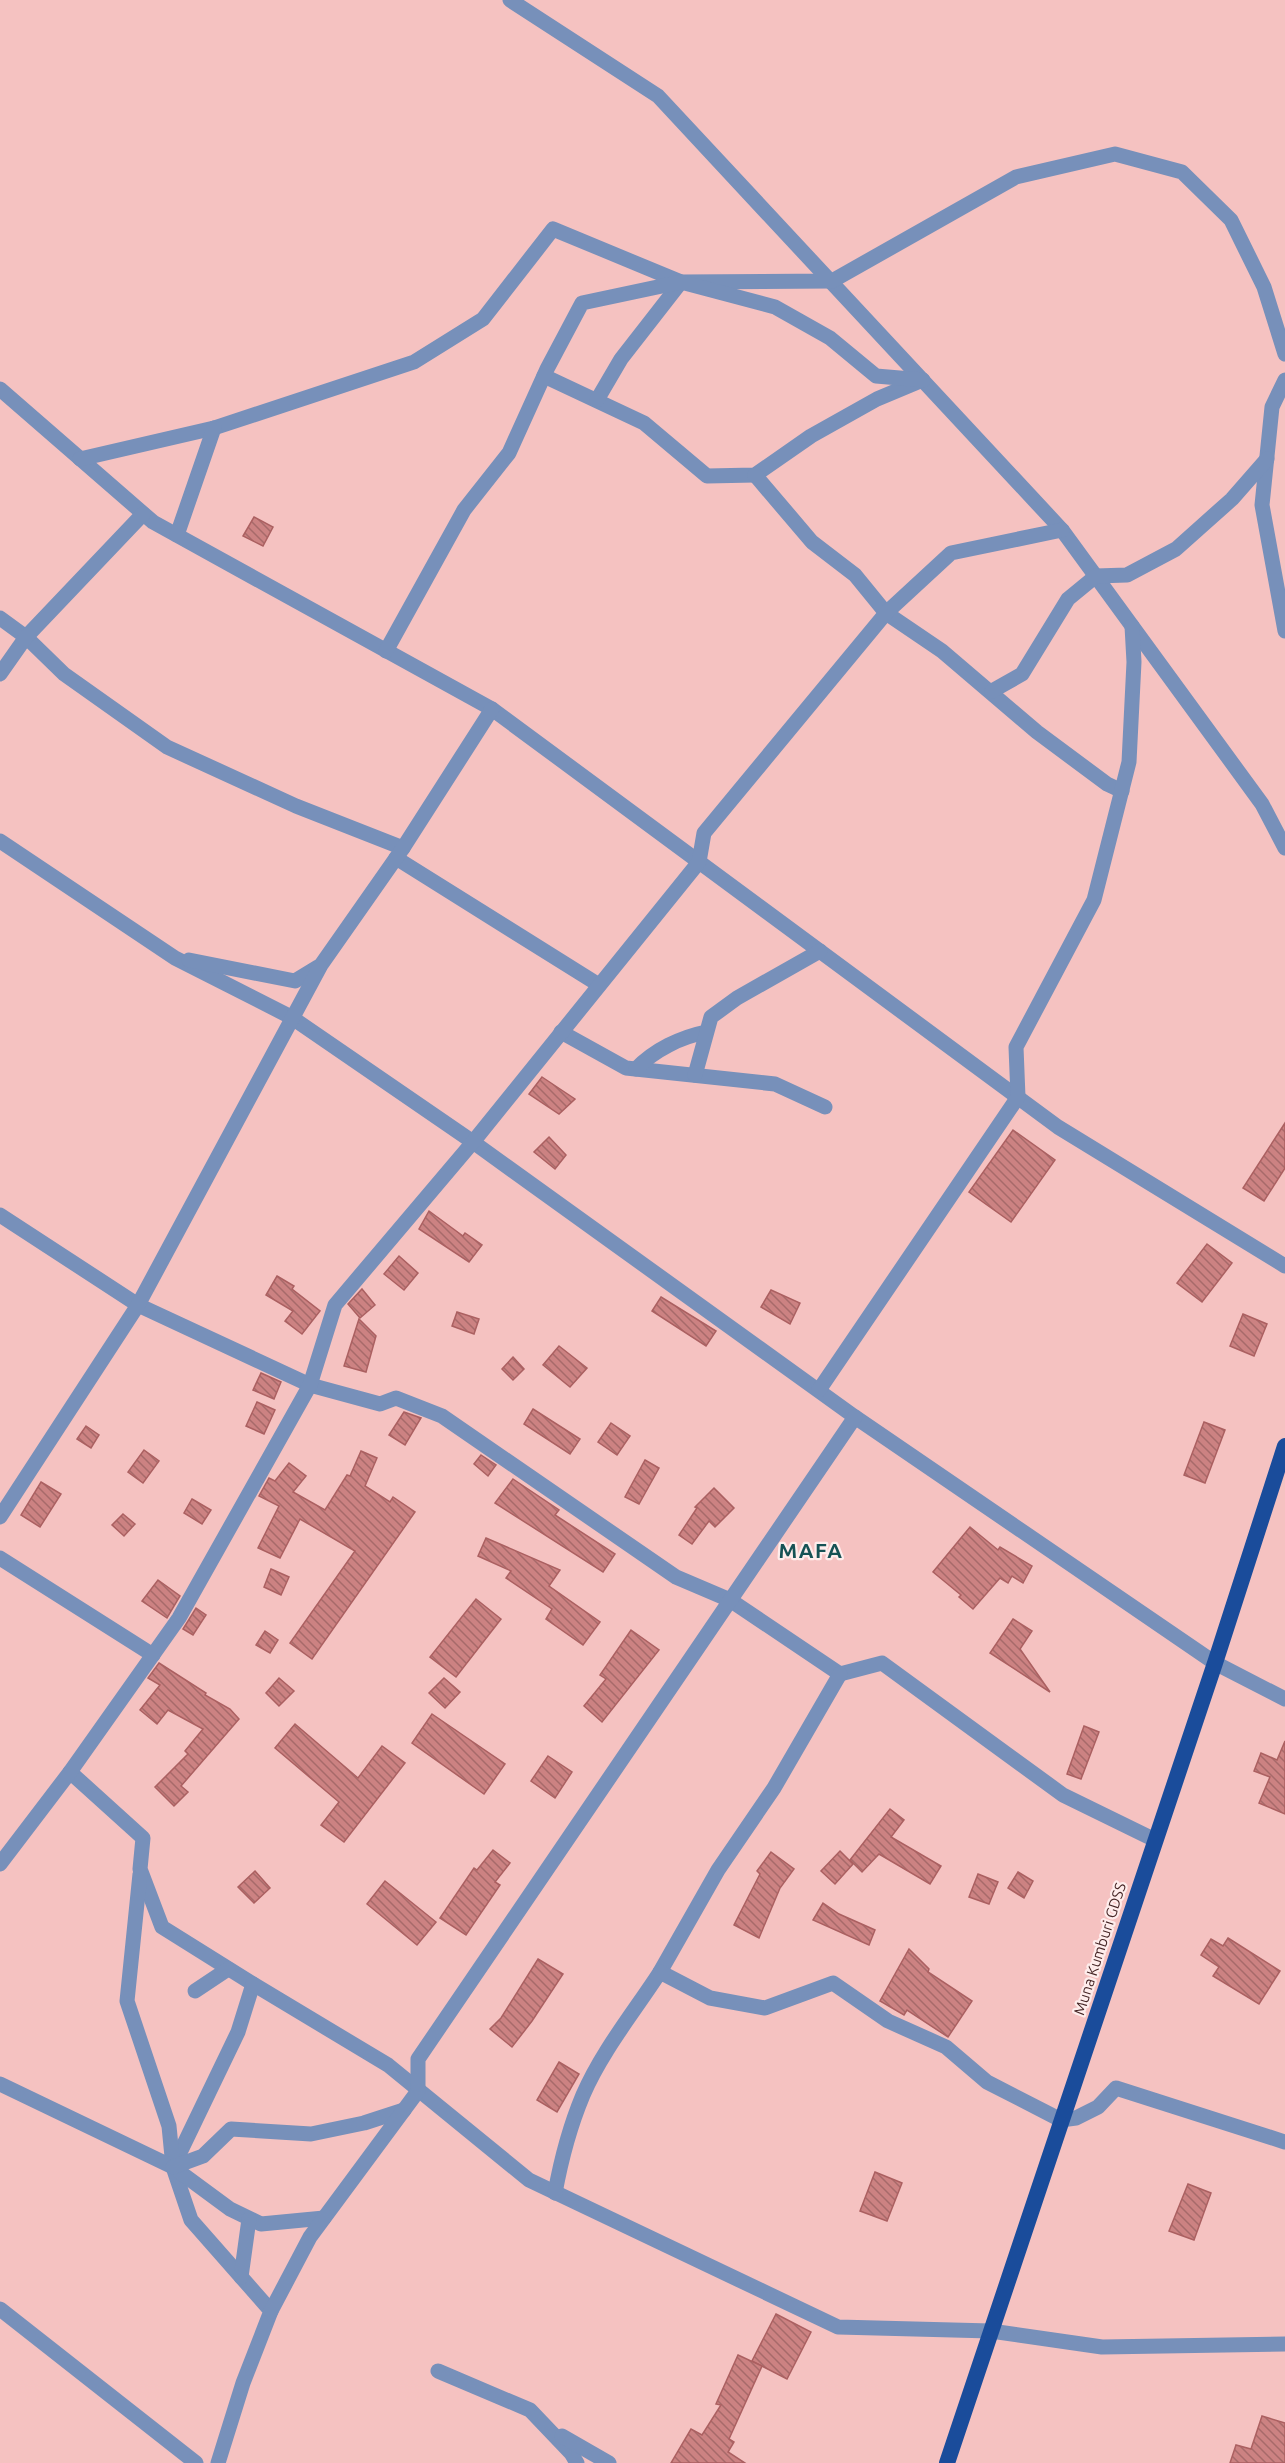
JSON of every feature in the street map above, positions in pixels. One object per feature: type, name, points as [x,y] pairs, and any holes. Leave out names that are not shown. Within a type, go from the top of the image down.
[{"type":"highway","name":"Muna Kumburi GDSS","points":[[947,2463],[1283,1456]]},
{"type":"street","points":[[510,0],[658,96],[1062,530],[1262,804],[1285,849]]},
{"type":"street","points":[[386,651],[465,510],[509,453],[544,376],[582,303],[681,282],[832,281],[1016,177],[1115,154],[1182,172],[1231,220],[1264,287],[1285,354]]},
{"type":"street","points":[[81,459],[213,428],[414,362],[483,319],[553,229],[681,282],[775,308],[830,338],[876,376],[923,380]]},
{"type":"street","points":[[597,400],[621,359],[681,282]]},
{"type":"street","points":[[544,376],[644,423],[707,476],[755,475],[820,431],[877,399],[923,380]]},
{"type":"street","points":[[1285,380],[1272,407],[1262,505],[1285,631]]},
{"type":"street","points":[[0,389],[143,514],[177,536],[492,709],[1058,1127],[1285,1266]]},
{"type":"street","points":[[177,536],[213,428]]},
{"type":"street","points":[[992,691],[1022,674],[1068,599],[1096,576],[1127,575],[1176,549],[1232,499],[1267,459]]},
{"type":"street","points":[[755,475],[812,542],[855,575],[886,613],[942,651],[992,691],[1037,732],[1107,784],[1122,791]]},
{"type":"street","points":[[0,674],[26,637],[143,514]]},
{"type":"street","points":[[0,1864],[70,1772],[179,1618],[310,1385],[335,1305],[472,1142],[699,861],[704,833],[886,613],[951,553],[1062,530]]},
{"type":"street","points":[[0,618],[26,637],[64,674],[167,747],[400,853],[599,985]]},
{"type":"street","points":[[819,1390],[1018,1097],[1016,1047],[1094,900],[1122,791],[1129,762],[1134,662],[1132,625]]},
{"type":"street","points":[[0,1517],[138,1305],[321,965],[400,853],[492,709]]},
{"type":"street","points":[[0,841],[175,958],[291,1017],[472,1142],[855,1417],[1215,1663],[1285,1699]]},
{"type":"street","points":[[695,1075],[711,1017],[737,998],[820,951]]},
{"type":"street","points":[[175,958],[295,981],[321,965]]},
{"type":"street","points":[[561,1032],[626,1068],[775,1084],[825,1107]]},
{"type":"street","points":[[636,1069],[648,1056],[687,1036],[706,1032]]},
{"type":"street","points":[[0,1215],[138,1305],[310,1385],[380,1404],[396,1398],[442,1416],[676,1577],[730,1600],[840,1674]]},
{"type":"street","points":[[218,2463],[243,2383],[271,2311],[310,2237],[418,2091],[418,2059],[855,1417]]},
{"type":"street","points":[[0,1558],[153,1654]]},
{"type":"street","points":[[555,2193],[561,2160],[584,2094],[611,2046],[660,1972],[718,1870],[774,1788],[840,1674],[882,1663],[1063,1795],[1155,1840]]},
{"type":"street","points":[[70,1772],[143,1838],[127,2001],[169,2126],[173,2167],[191,2220],[271,2311]]},
{"type":"street","points":[[140,1869],[162,1927],[388,2065],[529,2180],[838,2327],[991,2331],[1102,2347],[1285,2344]]},
{"type":"street","points":[[195,1991],[228,1968]]},
{"type":"street","points":[[660,1972],[710,1998],[765,2008],[833,1983],[888,2021],[946,2047],[987,2082],[1061,2120],[1076,2118],[1098,2107],[1116,2088],[1285,2142]]},
{"type":"street","points":[[173,2167],[238,2032],[253,1984]]},
{"type":"street","points":[[0,2084],[173,2167],[230,2209],[261,2224],[324,2218]]},
{"type":"street","points":[[173,2167],[203,2156],[231,2129],[310,2134],[364,2123],[404,2110]]},
{"type":"street","points":[[242,2277],[249,2218]]},
{"type":"street","points":[[0,2308],[196,2463]]},
{"type":"street","points":[[438,2371],[530,2409],[571,2453],[577,2463]]},
{"type":"street","points":[[548,2429],[609,2463]]},
{"type":"building","points":[[254,517],[273,527],[263,546],[243,536]]},
{"type":"building","points":[[542,1077],[575,1099],[559,1114],[529,1094]]},
{"type":"building","points":[[1285,1123],[1285,1168],[1264,1201],[1243,1188]]},
{"type":"building","points":[[1013,1130],[1055,1160],[1011,1222],[969,1192]]},
{"type":"building","points":[[549,1137],[566,1155],[555,1169],[534,1152]]},
{"type":"building","points":[[429,1211],[463,1236],[465,1233],[482,1245],[469,1262],[419,1229]]},
{"type":"building","points":[[1207,1244],[1232,1263],[1202,1302],[1177,1283]]},
{"type":"building","points":[[399,1256],[418,1273],[404,1290],[384,1274]]},
{"type":"building","points":[[277,1276],[294,1286],[292,1289],[320,1311],[302,1334],[285,1321],[293,1311],[266,1295]]},
{"type":"building","points":[[362,1289],[375,1305],[360,1318],[348,1304]]},
{"type":"building","points":[[771,1290],[800,1303],[790,1324],[761,1307]]},
{"type":"building","points":[[661,1297],[716,1331],[706,1346],[652,1311]]},
{"type":"building","points":[[457,1312],[479,1319],[474,1334],[452,1326]]},
{"type":"building","points":[[1243,1314],[1267,1324],[1254,1356],[1230,1346]]},
{"type":"building","points":[[359,1319],[376,1336],[366,1372],[344,1366]]},
{"type":"building","points":[[559,1346],[587,1368],[570,1387],[543,1365]]},
{"type":"building","points":[[513,1357],[524,1369],[513,1380],[502,1369]]},
{"type":"building","points":[[261,1373],[281,1382],[274,1399],[253,1390]]},
{"type":"building","points":[[257,1402],[275,1410],[264,1434],[246,1426]]},
{"type":"building","points":[[533,1409],[580,1439],[570,1454],[524,1424]]},
{"type":"building","points":[[404,1412],[421,1418],[405,1445],[389,1435]]},
{"type":"building","points":[[1204,1422],[1225,1430],[1205,1483],[1184,1475]]},
{"type":"building","points":[[611,1423],[630,1436],[617,1455],[598,1442]]},
{"type":"building","points":[[86,1426],[99,1435],[91,1448],[77,1439]]},
{"type":"building","points":[[144,1450],[159,1461],[143,1483],[128,1472]]},
{"type":"building","points":[[361,1451],[377,1458],[365,1486],[390,1502],[393,1497],[415,1512],[312,1659],[290,1643],[355,1551],[300,1519],[280,1558],[258,1548],[279,1506],[259,1496],[269,1478],[275,1481],[289,1463],[306,1476],[293,1492],[325,1510],[347,1475],[350,1476]]},
{"type":"building","points":[[481,1455],[496,1465],[488,1476],[474,1464]]},
{"type":"building","points":[[645,1460],[659,1468],[639,1504],[625,1497]]},
{"type":"building","points":[[513,1479],[559,1510],[555,1515],[615,1554],[603,1572],[495,1503]]},
{"type":"building","points":[[41,1482],[61,1494],[40,1527],[21,1515]]},
{"type":"building","points":[[714,1488],[734,1508],[715,1527],[709,1521],[692,1544],[679,1535],[697,1508],[695,1507]]},
{"type":"building","points":[[192,1499],[211,1510],[202,1524],[184,1513]]},
{"type":"building","points":[[123,1514],[135,1524],[124,1536],[112,1525]]},
{"type":"building","points":[[970,1527],[998,1550],[1000,1547],[1032,1566],[1023,1583],[1012,1576],[1008,1583],[1000,1578],[973,1609],[959,1597],[961,1595],[933,1572]]},
{"type":"building","points":[[486,1538],[560,1570],[549,1586],[600,1622],[583,1645],[546,1619],[552,1609],[506,1578],[511,1571],[478,1556]]},
{"type":"building","points":[[271,1569],[289,1577],[281,1595],[264,1587]]},
{"type":"building","points":[[158,1580],[180,1596],[167,1618],[142,1601]]},
{"type":"building","points":[[476,1599],[501,1619],[456,1677],[430,1657]]},
{"type":"building","points":[[196,1608],[206,1615],[193,1635],[183,1629]]},
{"type":"building","points":[[1013,1619],[1032,1631],[1020,1649],[1050,1692],[990,1653]]},
{"type":"building","points":[[631,1630],[659,1650],[602,1722],[584,1706],[606,1679],[600,1675]]},
{"type":"building","points":[[265,1631],[278,1640],[270,1653],[256,1645]]},
{"type":"building","points":[[159,1663],[206,1693],[205,1695],[230,1709],[239,1719],[181,1786],[188,1792],[174,1806],[155,1787],[188,1754],[185,1751],[203,1729],[168,1710],[157,1724],[140,1710],[160,1685],[148,1678]]},
{"type":"building","points":[[279,1678],[294,1691],[279,1706],[266,1693]]},
{"type":"building","points":[[444,1678],[460,1692],[445,1708],[429,1693]]},
{"type":"building","points":[[432,1714],[505,1764],[484,1794],[412,1743]]},
{"type":"building","points":[[295,1724],[358,1778],[382,1746],[405,1763],[344,1842],[321,1825],[339,1802],[275,1748]]},
{"type":"building","points":[[1084,1726],[1099,1732],[1081,1779],[1067,1774]]},
{"type":"building","points":[[1285,1741],[1285,1814],[1259,1803],[1270,1777],[1254,1771],[1261,1753],[1277,1760]]},
{"type":"building","points":[[548,1756],[572,1772],[555,1798],[531,1781]]},
{"type":"building","points":[[890,1809],[904,1820],[891,1837],[941,1866],[930,1884],[879,1854],[862,1872],[850,1860]]},
{"type":"building","points":[[493,1850],[510,1863],[495,1882],[500,1885],[466,1935],[440,1918],[474,1868],[477,1870]]},
{"type":"building","points":[[840,1851],[853,1864],[835,1884],[821,1871]]},
{"type":"building","points":[[771,1852],[794,1869],[780,1888],[759,1938],[734,1925],[760,1874],[757,1871]]},
{"type":"building","points":[[255,1871],[270,1888],[254,1903],[238,1887]]},
{"type":"building","points":[[1018,1872],[1033,1881],[1024,1898],[1008,1888]]},
{"type":"building","points":[[978,1874],[998,1882],[989,1904],[969,1897]]},
{"type":"building","points":[[385,1881],[436,1922],[417,1945],[367,1904]]},
{"type":"building","points":[[823,1903],[839,1914],[875,1930],[869,1945],[813,1920]]},
{"type":"building","points":[[1228,1938],[1280,1971],[1259,2004],[1213,1976],[1219,1967],[1201,1955],[1211,1939],[1223,1946]]},
{"type":"building","points":[[909,1949],[929,1969],[928,1972],[972,2001],[948,2037],[907,2010],[904,2015],[880,2001]]},
{"type":"building","points":[[538,1959],[563,1974],[512,2047],[490,2029],[501,2018]]},
{"type":"building","points":[[559,2062],[579,2074],[557,2112],[537,2100]]},
{"type":"building","points":[[875,2172],[902,2183],[887,2221],[860,2211]]},
{"type":"building","points":[[1188,2184],[1211,2193],[1194,2240],[1169,2231]]},
{"type":"building","points":[[776,2314],[811,2332],[787,2379],[752,2361]]},
{"type":"building","points":[[738,2355],[762,2366],[729,2439],[734,2442],[728,2452],[745,2463],[671,2463],[691,2429],[702,2435],[721,2405],[716,2404]]},
{"type":"building","points":[[1262,2416],[1285,2423],[1285,2463],[1230,2463],[1236,2445],[1251,2449]]},
{"type":"district","name":"MAFA","points":[[811,1551]]}]
